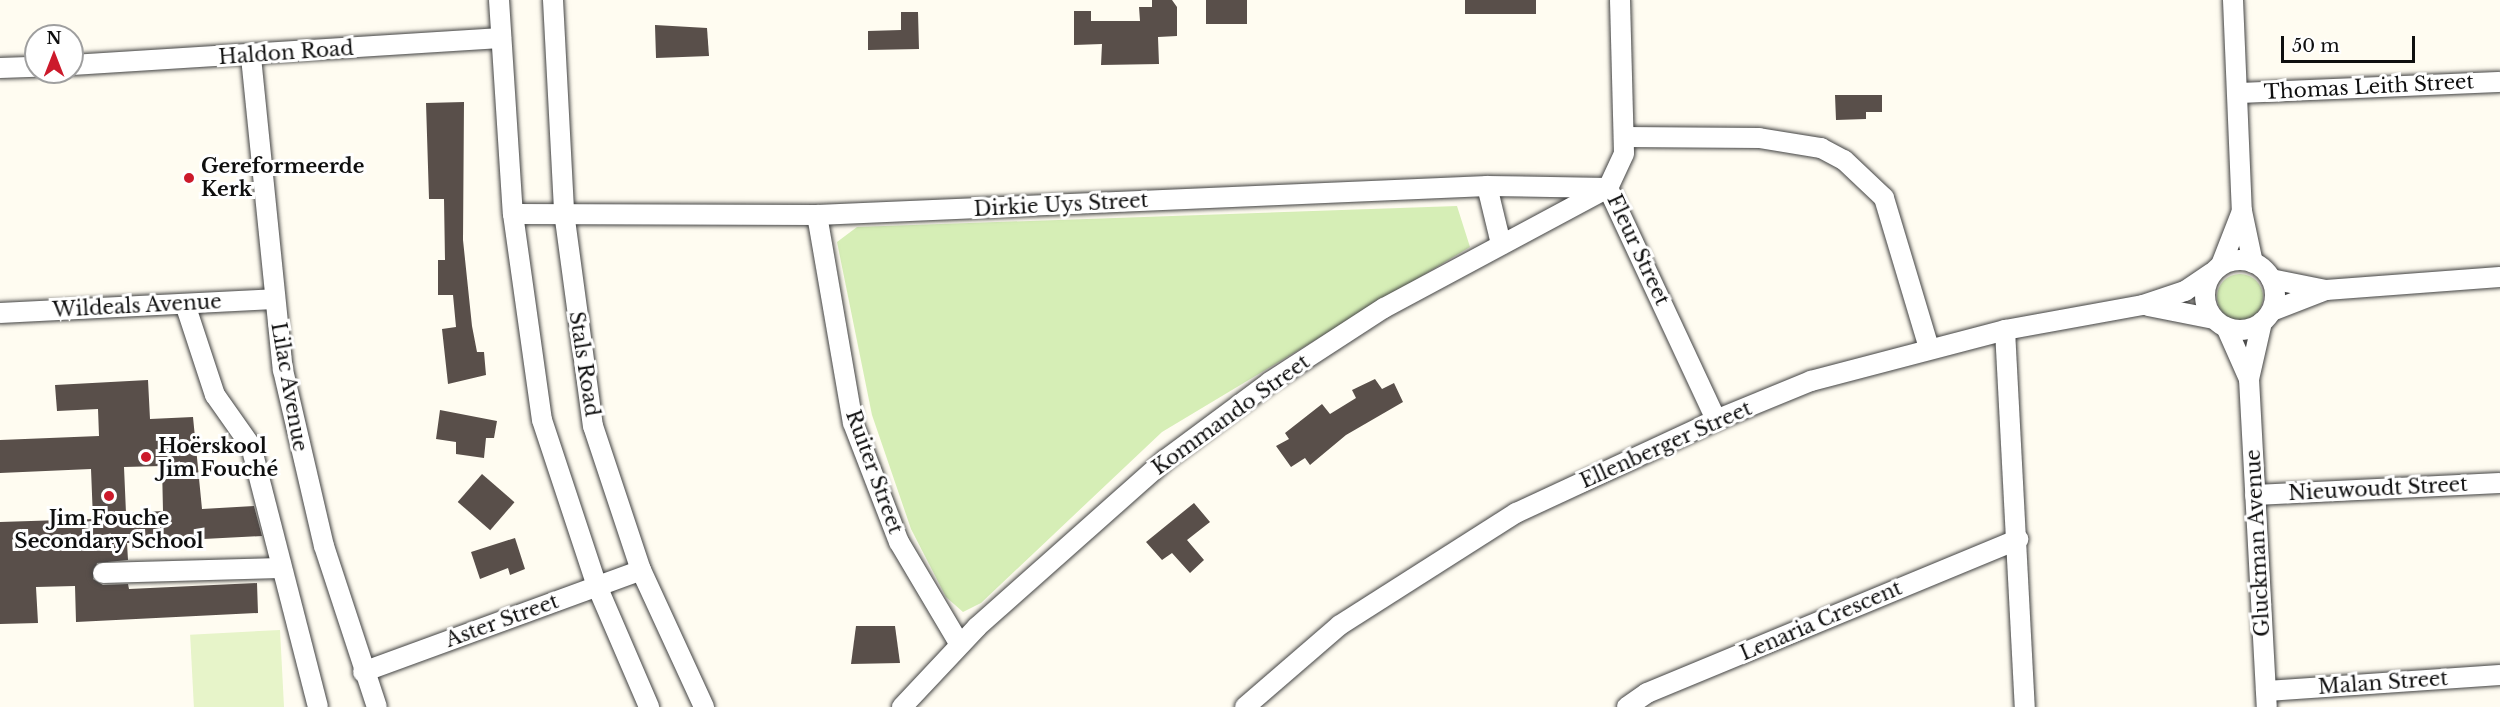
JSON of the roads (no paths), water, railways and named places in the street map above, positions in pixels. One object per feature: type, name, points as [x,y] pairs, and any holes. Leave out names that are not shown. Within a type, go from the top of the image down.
[{"type":"street","points":[[500,0],[513,214],[542,420],[597,586],[649,707]]},
{"type":"street","name":"Stals Road","points":[[553,0],[564,212],[593,426],[641,570],[704,707]]},
{"type":"street","name":"Fleur Street","points":[[1620,0],[1624,153],[1608,188],[1716,420]]},
{"type":"street","points":[[2233,0],[2242,211],[2253,262],[2271,279],[2326,290],[2500,277]]},
{"type":"street","name":"Haldon Road","points":[[84,64],[251,57],[501,38]]},
{"type":"street","name":"Lilac Avenue","points":[[251,57],[274,299],[301,460],[363,672],[377,707]]},
{"type":"street","points":[[0,68],[24,67]]},
{"type":"street","name":"Thomas Leith Street","points":[[2238,93],[2500,82]]},
{"type":"street","points":[[1624,137],[1759,138],[1821,148],[1844,160],[1884,198],[1929,348]]},
{"type":"street","points":[[1486,186],[1501,244]]},
{"type":"street","name":"Dirkie Uys Street","points":[[513,214],[564,212],[817,215],[1486,186],[1608,188]]},
{"type":"street","name":"Kommando Street","points":[[902,707],[959,643],[1165,460],[1270,382],[1384,308],[1501,244],[1593,201],[1608,188]]},
{"type":"street","points":[[2242,211],[2205,296],[2220,323],[2245,330],[2267,316],[2326,290]]},
{"type":"street","name":"Ruiter Street","points":[[817,215],[853,423],[899,542],[959,643]]},
{"type":"street","points":[[2217,269],[2253,262]]},
{"type":"street","name":"Ellenberger Street","points":[[1245,707],[1340,625],[1516,513],[1716,420],[1811,381],[1929,348],[2005,330],[2143,305],[2186,291],[2217,269]]},
{"type":"street","points":[[2267,316],[2271,279]]},
{"type":"street","name":"Wildeals Avenue","points":[[0,313],[274,299]]},
{"type":"street","points":[[185,304],[215,395],[251,446],[279,568],[318,707]]},
{"type":"street","name":"Ellenberger Street","points":[[2143,305],[2220,323]]},
{"type":"street","name":"Gluckman Avenue","points":[[2266,699],[2249,379],[2267,316]]},
{"type":"street","name":"Gluckman Avenue","points":[[2220,323],[2249,379]]},
{"type":"street","points":[[2005,330],[2018,539],[2025,707]]},
{"type":"street","name":"Nieuwoudt Street","points":[[2255,495],[2500,483]]},
{"type":"street","name":"Lenaria Crescent","points":[[1627,707],[1647,693],[2018,539]]},
{"type":"street","points":[[103,573],[279,568]]},
{"type":"street","name":"Aster Street","points":[[363,672],[641,570]]},
{"type":"street","name":"Malan Street","points":[[2266,699],[2500,675]]},
{"type":"place","name":"Gereformeerde Kerk","points":[[189,178]]},
{"type":"place","name":"Hoërskool Jim Fouché","points":[[146,457]]},
{"type":"place","name":"Jim Fouche Secondary School","points":[[109,496]]}]
